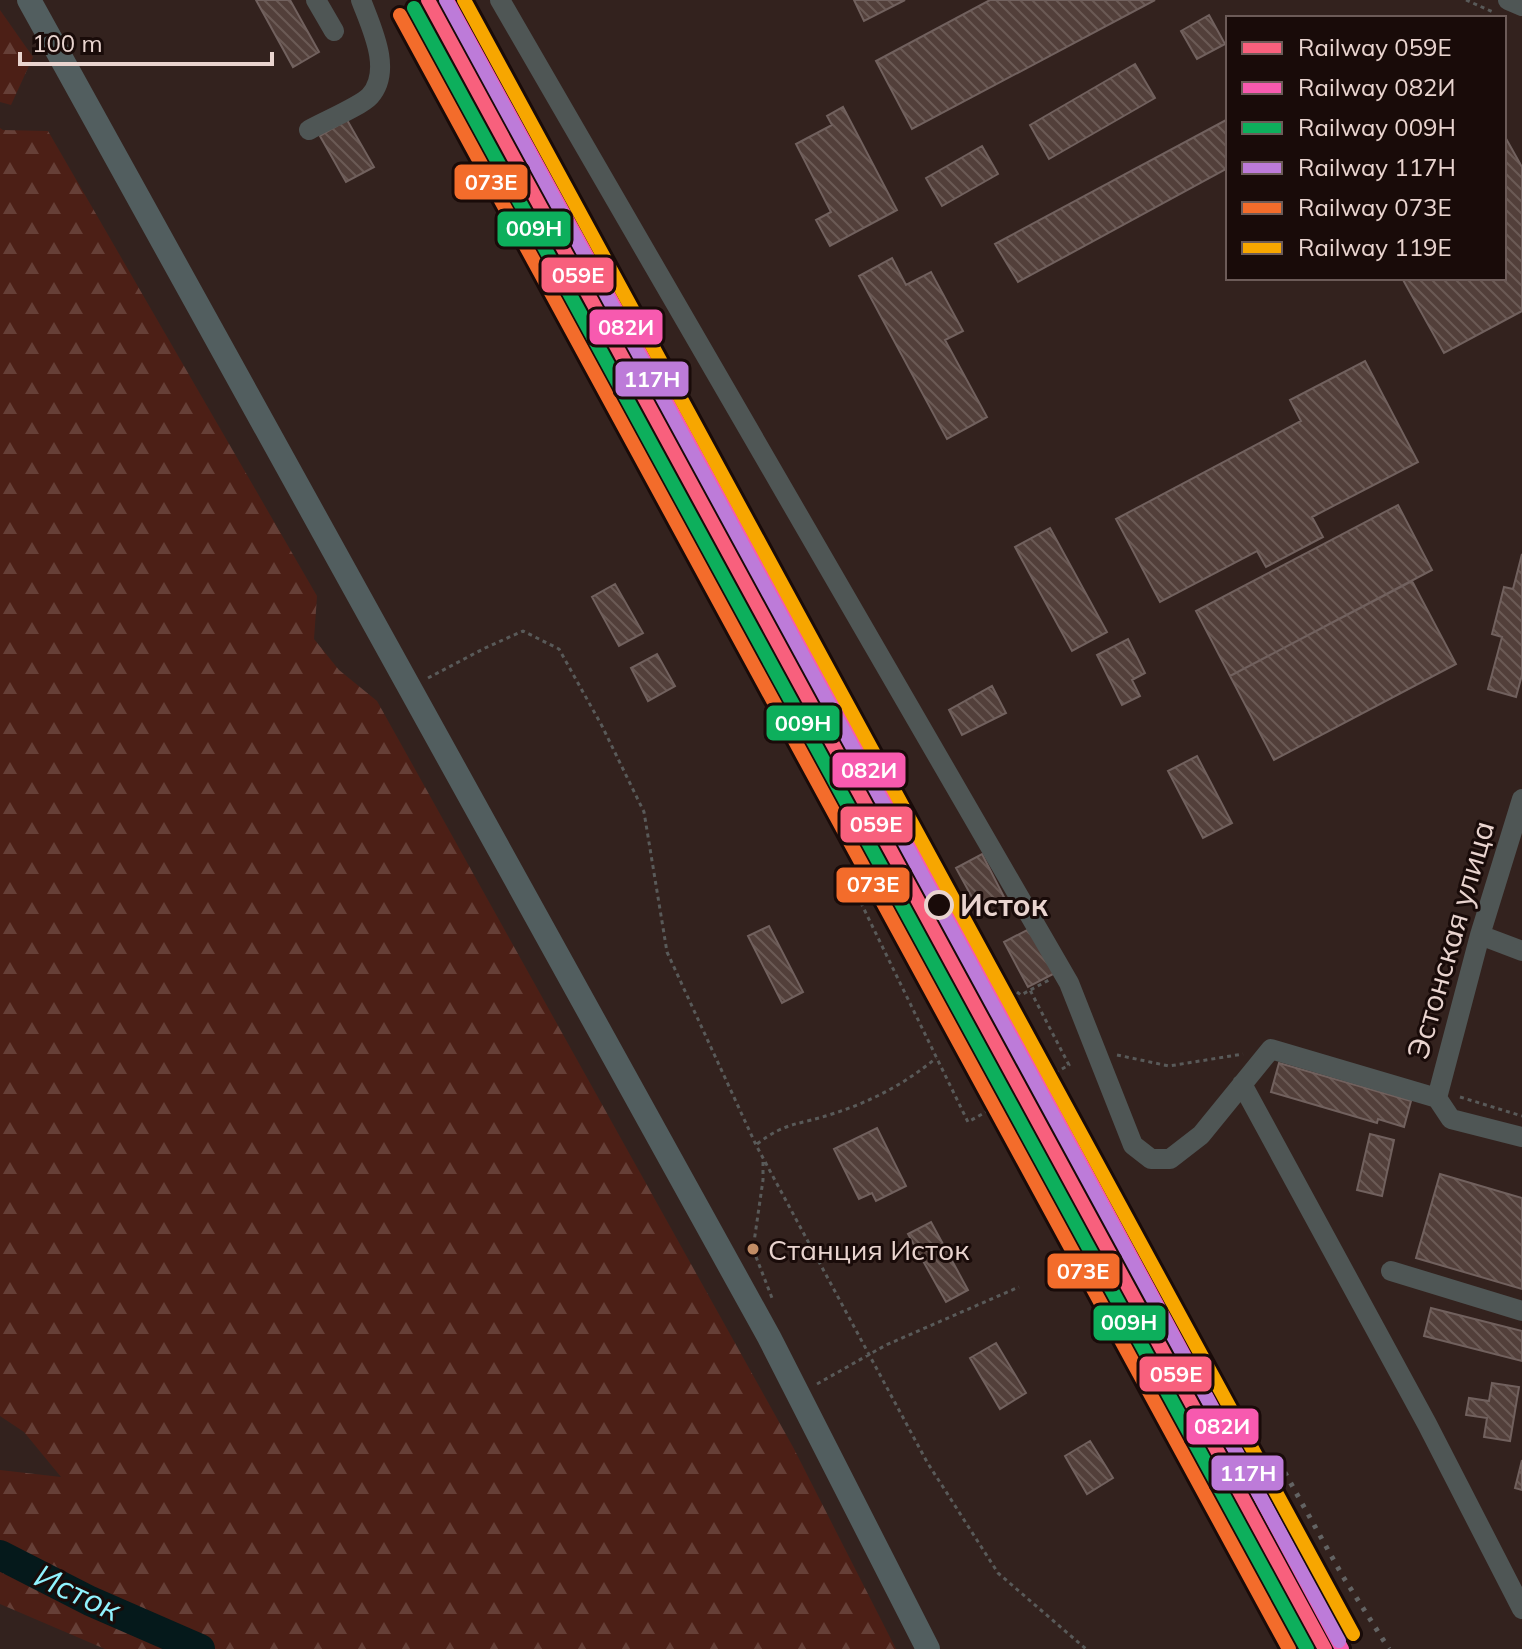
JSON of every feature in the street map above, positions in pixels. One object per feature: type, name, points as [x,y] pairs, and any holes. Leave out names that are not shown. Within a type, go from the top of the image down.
[{"type":"main road","points":[[29,0],[800,1395],[928,1649]]},
{"type":"street","points":[[316,0],[334,31]]},
{"type":"street","points":[[309,130],[370,97],[380,77],[380,57],[361,0]]},
{"type":"street","points":[[500,0],[1062,972],[1133,1145],[1151,1159],[1170,1159],[1201,1135],[1271,1049],[1438,1093],[1451,1119],[1522,1137]]},
{"type":"street","points":[[1508,0],[1522,6]]},
{"type":"street","name":"Эстонская улица","points":[[1438,1093],[1480,935],[1522,799]]},
{"type":"street","points":[[1480,935],[1522,951]]},
{"type":"street","points":[[1242,1084],[1427,1424],[1522,1609]]},
{"type":"street","points":[[1391,1271],[1522,1311]]},
{"type":"path","points":[[410,687],[523,631],[559,649],[602,726],[644,812],[667,952],[756,1145],[927,1462],[998,1573],[1086,1649]]},
{"type":"path","points":[[857,887],[862,905],[968,1122],[1069,1065],[1030,990]]},
{"type":"path","points":[[1017,992],[1021,995],[1062,972]]},
{"type":"path","points":[[1000,1031],[1060,1143]]},
{"type":"path","points":[[1095,1050],[1169,1066],[1271,1049]]},
{"type":"path","points":[[756,1145],[790,1124],[829,1116],[872,1099],[936,1060]]},
{"type":"path","points":[[1438,1093],[1522,1116]]},
{"type":"path","points":[[763,1158],[763,1180],[753,1249],[775,1304]]},
{"type":"path","points":[[800,1395],[868,1354],[1019,1287]]},
{"type":"green space","points":[[0,10],[33,57],[11,105],[0,102]]},
{"type":"green space","points":[[0,128],[48,131],[317,596],[314,639],[339,670],[377,701],[793,1447],[896,1649],[105,1649],[0,1604],[0,1470],[61,1477],[24,1432],[0,1416]]},
{"type":"building","points":[[256,0],[290,0],[319,52],[293,67]]},
{"type":"building","points":[[854,0],[905,0],[864,21]]},
{"type":"building","points":[[990,0],[1155,0],[912,129],[876,61]]},
{"type":"building","points":[[1209,15],[1225,44],[1197,59],[1181,31]]},
{"type":"building","points":[[1135,64],[1155,98],[1049,159],[1030,125]]},
{"type":"building","points":[[843,107],[897,210],[830,246],[816,220],[831,212],[796,144],[832,125],[827,116]]},
{"type":"building","points":[[347,120],[374,167],[346,182],[320,136]]},
{"type":"building","points":[[1226,120],[1226,169],[1018,282],[995,244]]},
{"type":"building","points":[[1506,139],[1522,167],[1522,311],[1444,353],[1403,280],[1506,280]]},
{"type":"building","points":[[982,146],[998,174],[942,206],[926,178]]},
{"type":"building","points":[[892,258],[906,285],[931,272],[963,331],[945,340],[987,417],[947,439],[859,276]]},
{"type":"building","points":[[1365,361],[1418,462],[1312,517],[1323,537],[1266,567],[1257,551],[1160,602],[1116,519],[1301,421],[1290,400]]},
{"type":"building","points":[[1398,505],[1432,570],[1230,676],[1196,611]]},
{"type":"building","points":[[1050,528],[1107,632],[1072,651],[1015,547]]},
{"type":"building","points":[[1522,554],[1522,675],[1516,697],[1488,689],[1502,637],[1492,634],[1504,587],[1513,589]]},
{"type":"building","points":[[1412,581],[1456,664],[1274,760],[1230,676]]},
{"type":"building","points":[[615,584],[643,633],[619,646],[592,597]]},
{"type":"building","points":[[1128,639],[1145,673],[1132,680],[1140,696],[1122,705],[1097,655]]},
{"type":"building","points":[[657,654],[675,686],[648,701],[631,668]]},
{"type":"building","points":[[992,686],[1006,713],[962,735],[949,710]]},
{"type":"building","points":[[1197,756],[1232,823],[1203,838],[1168,771]]},
{"type":"building","points":[[982,854],[1004,897],[979,910],[956,868]]},
{"type":"building","points":[[769,926],[803,992],[782,1003],[748,936]]},
{"type":"building","name":"Исток","points":[[1031,928],[1055,973],[1028,987],[1004,942]]},
{"type":"building","points":[[1279,1063],[1411,1101],[1404,1127],[1378,1119],[1377,1123],[1271,1092]]},
{"type":"building","points":[[877,1128],[906,1186],[876,1201],[872,1193],[859,1199],[834,1149]]},
{"type":"building","points":[[1370,1134],[1394,1140],[1382,1196],[1357,1190]]},
{"type":"building","points":[[1440,1174],[1522,1198],[1522,1289],[1416,1258]]},
{"type":"building","points":[[931,1222],[968,1290],[946,1302],[908,1234]]},
{"type":"building","points":[[1431,1308],[1522,1331],[1522,1361],[1424,1336]]},
{"type":"building","points":[[996,1343],[1026,1393],[1000,1409],[970,1358]]},
{"type":"building","points":[[1492,1383],[1519,1387],[1510,1441],[1484,1437],[1487,1418],[1466,1415],[1469,1398],[1489,1401]]},
{"type":"building","points":[[1090,1441],[1113,1478],[1087,1494],[1065,1456]]},
{"type":"building","points":[[1522,1460],[1522,1490],[1515,1488]]},
{"type":"waterway","name":"Исток","points":[[0,1555],[90,1601],[200,1649]]},
{"type":"railway","points":[[1279,1462],[1342,1575],[1389,1649]]},
{"type":"rail line","name":"059Е","points":[[428,0],[1325,1649]]},
{"type":"rail line","name":"117Н","points":[[446,0],[1339,1641]]},
{"type":"rail line","name":"082И","points":[[447,0],[942,904],[1342,1649]]},
{"type":"rail line","name":"119Е","points":[[464,0],[1353,1634]]},
{"type":"rail line","name":"009Н","points":[[414,8],[1307,1649]]},
{"type":"rail line","name":"073Е","points":[[400,15],[1289,1649]]},
{"type":"place","name":"Исток","points":[[939,905]]},
{"type":"place","name":"Станция Исток","points":[[753,1249]]}]
